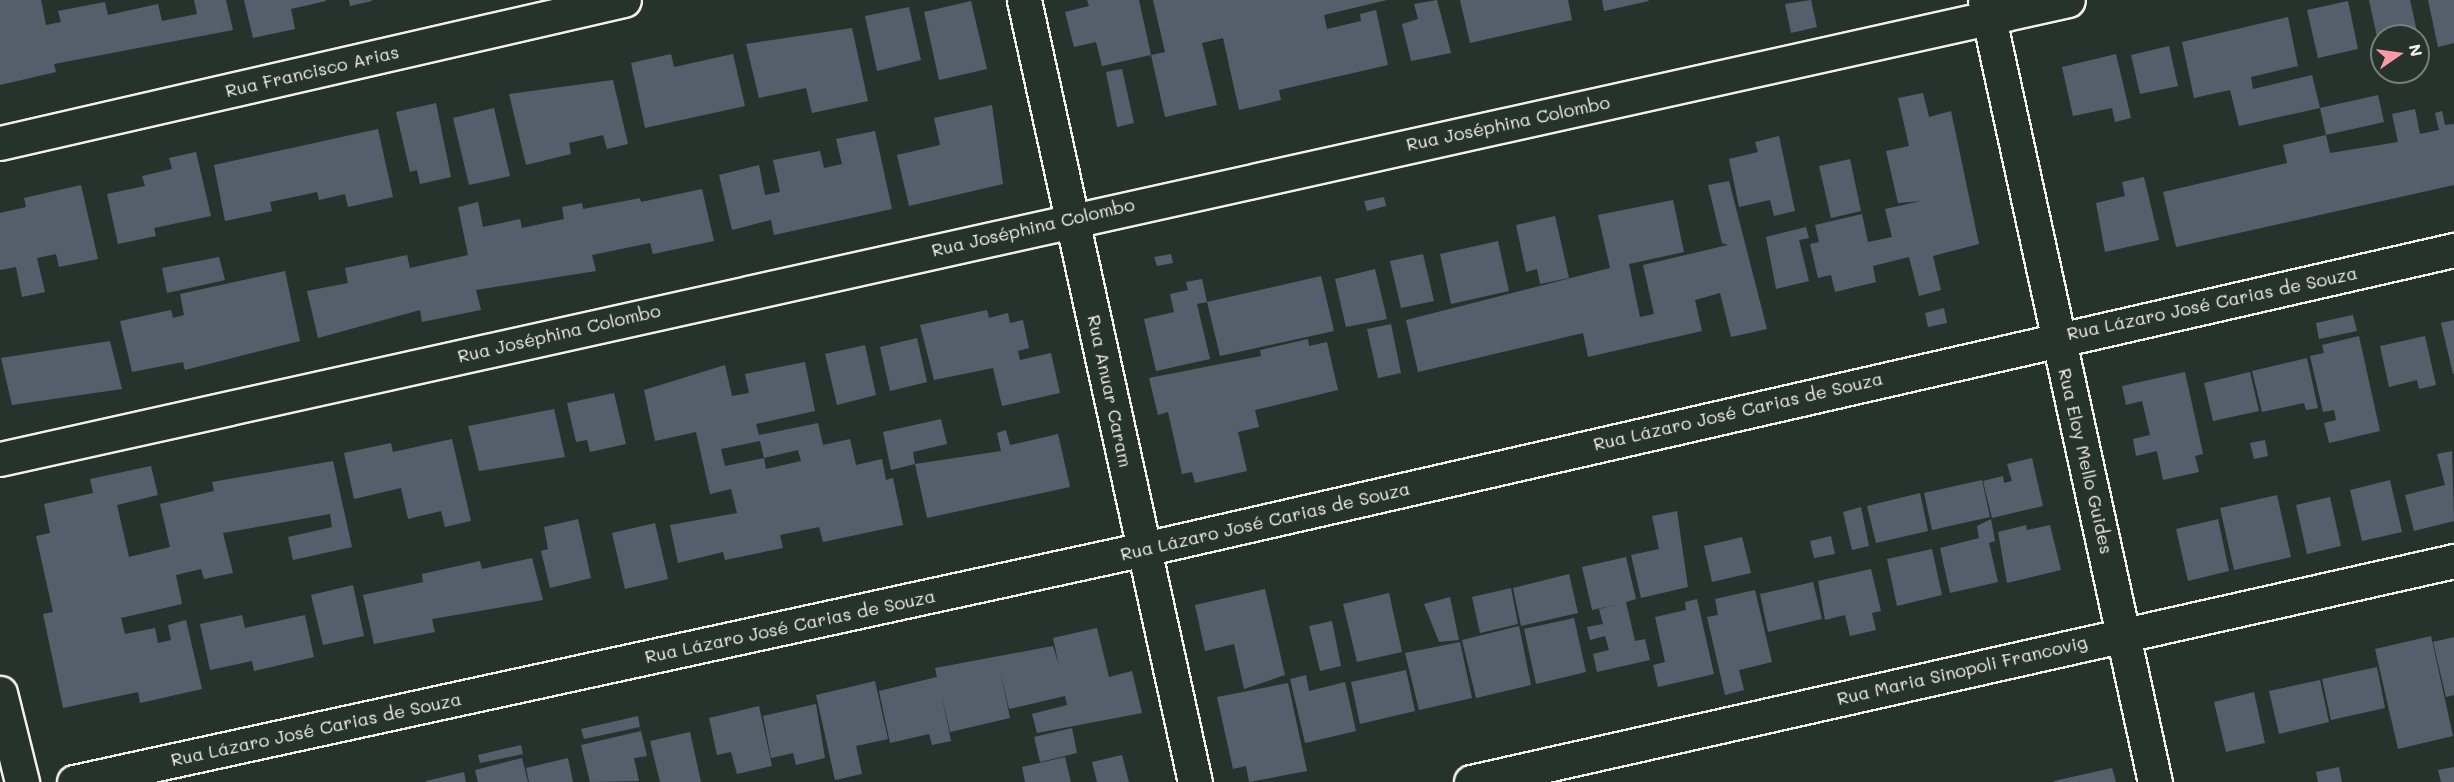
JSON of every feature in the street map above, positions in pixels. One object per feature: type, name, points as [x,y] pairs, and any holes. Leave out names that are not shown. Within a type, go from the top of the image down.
[{"type":"street","name":"Rua Francisco Arias","points":[[0,143],[624,0]]},
{"type":"street","name":"Rua Anuar Caram","points":[[1024,0],[1195,782]]},
{"type":"street","name":"Rua Joséphina Colombo","points":[[0,459],[1987,9],[2068,0]]},
{"type":"street","name":"Rua Eloy Mello Guides","points":[[1987,9],[2125,633],[2154,782]]},
{"type":"street","name":"Rua Lázaro José Carias de Souza","points":[[74,782],[1144,549],[2058,336],[2454,250]]},
{"type":"street","name":"Rua Maria Sinopoli Francovig","points":[[1471,782],[2125,633],[2454,561]]},
{"type":"street","points":[[0,693],[21,782]]},
{"type":"building","points":[[0,0],[41,0],[46,25],[61,22],[58,11],[105,2],[108,15],[158,4],[162,21],[197,14],[194,0],[226,0],[233,30],[54,64],[56,72],[0,85]]},
{"type":"building","points":[[244,0],[326,1],[291,9],[295,29],[253,38]]},
{"type":"building","points":[[349,0],[372,0],[372,1],[350,6]]},
{"type":"building","points":[[1087,0],[1139,0],[1151,55],[1102,66],[1096,42],[1074,47],[1065,12],[1089,6]]},
{"type":"building","points":[[1153,0],[1387,0],[1324,15],[1327,29],[1361,21],[1360,14],[1376,10],[1388,65],[1279,90],[1281,100],[1239,110],[1223,38],[1202,43],[1217,105],[1165,117],[1151,55],[1165,52]]},
{"type":"building","points":[[1437,0],[1451,53],[1411,61],[1402,24],[1418,19],[1414,4]]},
{"type":"building","points":[[1460,0],[1568,0],[1572,20],[1470,43]]},
{"type":"building","points":[[1602,0],[1648,0],[1649,1],[1604,11]]},
{"type":"building","points":[[1811,0],[1817,27],[1791,33],[1785,4]]},
{"type":"building","points":[[2369,0],[2410,0],[2415,24],[2374,24]]},
{"type":"building","points":[[2428,0],[2454,0],[2454,43],[2438,47]]},
{"type":"building","points":[[971,1],[987,69],[939,80],[924,12]]},
{"type":"building","points":[[2348,1],[2358,49],[2318,58],[2307,10]]},
{"type":"building","points":[[909,7],[921,60],[877,71],[865,16]]},
{"type":"building","points":[[2288,17],[2298,66],[2251,77],[2253,89],[2312,75],[2320,108],[2239,126],[2230,90],[2194,98],[2182,42]]},
{"type":"building","points":[[852,28],[868,101],[812,113],[806,88],[759,98],[746,44]]},
{"type":"building","points":[[2169,46],[2178,86],[2140,94],[2131,55]]},
{"type":"building","points":[[671,54],[674,67],[733,54],[745,106],[645,128],[631,63]]},
{"type":"building","points":[[2116,54],[2131,118],[2115,122],[2112,108],[2073,116],[2062,67]]},
{"type":"building","points":[[1122,69],[1134,123],[1117,127],[1106,72]]},
{"type":"building","points":[[613,80],[628,144],[607,149],[603,135],[569,143],[571,154],[526,165],[509,94]]},
{"type":"building","points":[[1923,93],[1929,117],[1951,111],[1979,244],[1933,256],[1941,290],[1919,296],[1909,257],[1873,266],[1876,282],[1835,292],[1831,275],[1818,278],[1810,244],[1819,242],[1815,225],[1862,214],[1868,242],[1892,237],[1885,209],[1921,201],[1898,203],[1886,151],[1909,146],[1898,98]]},
{"type":"building","points":[[2378,95],[2384,122],[2326,135],[2320,108]]},
{"type":"building","points":[[436,103],[451,177],[420,184],[417,170],[410,172],[396,112]]},
{"type":"building","points":[[992,105],[1003,184],[909,206],[897,155],[940,145],[934,118]]},
{"type":"building","points":[[494,108],[510,176],[469,185],[453,118]]},
{"type":"building","points":[[2415,109],[2420,134],[2439,130],[2435,113],[2442,111],[2445,125],[2454,124],[2454,185],[2176,247],[2163,192],[2287,163],[2283,145],[2326,135],[2330,153],[2398,142],[2392,114]]},
{"type":"building","points":[[378,129],[393,197],[348,207],[345,194],[319,200],[317,192],[270,202],[272,211],[225,221],[214,165]]},
{"type":"building","points":[[875,131],[892,209],[774,235],[771,220],[732,230],[719,175],[759,165],[765,195],[780,192],[773,160],[820,151],[824,168],[842,164],[836,139]]},
{"type":"building","points":[[1779,136],[1795,211],[1774,216],[1770,200],[1739,207],[1729,159],[1758,152],[1755,142]]},
{"type":"building","points":[[196,152],[211,216],[154,228],[156,236],[118,244],[107,194],[145,186],[142,176],[172,169],[169,158]]},
{"type":"building","points":[[1850,159],[1861,211],[1831,218],[1819,166]]},
{"type":"building","points":[[2144,177],[2159,240],[2105,252],[2096,203],[2125,196],[2122,182]]},
{"type":"building","points":[[1729,181],[1767,329],[1731,337],[1720,293],[1695,300],[1702,331],[1588,357],[1583,333],[1418,372],[1406,320],[1610,268],[1598,215],[1673,200],[1684,252],[1629,264],[1640,317],[1654,314],[1643,265],[1728,245],[1722,243],[1708,185]]},
{"type":"building","points":[[81,185],[98,259],[59,267],[56,254],[37,258],[45,292],[22,297],[16,267],[0,270],[0,213],[26,207],[24,198]]},
{"type":"building","points":[[702,189],[714,241],[653,254],[650,243],[592,255],[596,271],[476,290],[481,310],[422,322],[420,310],[318,338],[307,291],[348,283],[345,268],[407,255],[410,268],[468,255],[458,207],[478,202],[483,227],[520,219],[522,228],[564,219],[562,207],[582,203],[583,209],[640,198],[641,202]]},
{"type":"building","points":[[1384,197],[1386,206],[1367,211],[1364,201]]},
{"type":"building","points":[[1555,216],[1569,278],[1540,284],[1537,269],[1526,272],[1516,225]]},
{"type":"building","points":[[1806,227],[1809,238],[1799,240],[1809,281],[1776,289],[1766,237]]},
{"type":"building","points":[[1498,241],[1509,291],[1451,304],[1440,254]]},
{"type":"building","points":[[1171,254],[1173,263],[1157,266],[1154,257]]},
{"type":"building","points":[[1423,254],[1434,301],[1401,308],[1390,261]]},
{"type":"building","points":[[219,257],[225,280],[167,293],[162,268]]},
{"type":"building","points":[[1375,269],[1387,319],[1346,327],[1335,279]]},
{"type":"building","points":[[285,271],[300,341],[185,370],[183,362],[132,372],[120,321],[171,310],[173,318],[184,315],[180,294]]},
{"type":"building","points":[[1321,276],[1334,331],[1220,356],[1207,302]]},
{"type":"building","points":[[1202,279],[1207,302],[1197,304],[1210,359],[1156,371],[1144,319],[1174,312],[1170,294],[1188,290],[1186,282]]},
{"type":"building","points":[[1944,308],[1947,323],[1928,327],[1925,313]]},
{"type":"building","points":[[987,310],[989,318],[1008,313],[1010,323],[1023,320],[1029,348],[1018,351],[1020,360],[1051,353],[1060,393],[1002,406],[993,368],[934,380],[920,325]]},
{"type":"building","points":[[2353,315],[2357,331],[2319,339],[2316,323]]},
{"type":"building","points":[[2454,320],[2454,374],[2453,374],[2441,323]]},
{"type":"building","points":[[1391,324],[1401,373],[1378,378],[1367,329]]},
{"type":"building","points":[[2359,336],[2380,431],[2329,443],[2324,423],[2336,420],[2334,410],[2323,412],[2310,356],[2324,353],[2322,345]]},
{"type":"building","points":[[2425,336],[2436,385],[2419,389],[2417,380],[2389,387],[2380,346]]},
{"type":"building","points":[[917,338],[927,382],[890,391],[880,347]]},
{"type":"building","points":[[1308,339],[1309,346],[1327,342],[1338,390],[1255,410],[1259,427],[1238,432],[1247,471],[1195,483],[1192,472],[1182,474],[1168,412],[1158,415],[1149,378],[1261,356],[1260,350]]},
{"type":"building","points":[[110,341],[122,389],[12,405],[1,358]]},
{"type":"building","points":[[865,345],[876,395],[837,405],[825,354]]},
{"type":"building","points":[[2307,358],[2318,408],[2306,410],[2304,403],[2262,412],[2252,371]]},
{"type":"building","points":[[805,362],[815,411],[756,424],[759,435],[818,423],[823,445],[850,439],[856,465],[882,459],[886,480],[893,478],[903,525],[823,542],[819,527],[780,535],[783,548],[725,560],[723,552],[678,563],[670,525],[737,513],[731,489],[710,494],[696,432],[655,441],[644,390],[725,365],[732,396],[749,393],[745,374]],"holes":[[[760,441],[764,458],[725,466],[721,449]],[[798,450],[801,461],[766,469],[764,458]]]},
{"type":"building","points":[[2185,372],[2203,454],[2195,456],[2199,472],[2163,480],[2157,451],[2136,456],[2133,439],[2150,435],[2142,401],[2126,405],[2122,386]]},
{"type":"building","points":[[2250,372],[2259,411],[2213,421],[2204,383]]},
{"type":"building","points":[[614,393],[626,444],[590,452],[587,440],[576,442],[567,403]]},
{"type":"building","points":[[554,409],[565,457],[479,471],[468,426]]},
{"type":"building","points":[[941,419],[947,444],[913,452],[915,464],[891,470],[883,432]]},
{"type":"building","points":[[1006,430],[1010,445],[1058,434],[1070,487],[927,518],[915,464],[1001,451],[997,433]]},
{"type":"building","points":[[452,439],[471,521],[445,527],[441,511],[408,519],[401,488],[354,499],[344,453],[391,443],[393,452]]},
{"type":"building","points":[[2265,440],[2268,456],[2254,459],[2250,443]]},
{"type":"building","points":[[2452,451],[2454,521],[2414,531],[2405,495],[2445,485],[2437,454]]},
{"type":"building","points":[[2032,458],[2043,506],[1992,518],[1983,481],[2003,476],[2004,483],[2012,481],[2007,464]]},
{"type":"building","points":[[333,461],[352,547],[293,560],[288,537],[332,527],[330,514],[223,533],[233,573],[204,579],[201,569],[176,575],[182,604],[121,618],[125,634],[155,628],[158,643],[171,640],[168,625],[186,620],[202,689],[140,703],[138,692],[63,708],[43,614],[53,612],[36,536],[50,533],[44,504],[93,493],[90,479],[151,466],[158,495],[117,505],[129,557],[170,547],[160,504],[214,491],[212,482]]},
{"type":"building","points":[[1982,480],[1990,517],[1932,530],[1924,493]]},
{"type":"building","points":[[2390,480],[2402,532],[2362,541],[2350,490]]},
{"type":"building","points":[[1920,493],[1928,531],[1876,543],[1867,506]]},
{"type":"building","points":[[2277,495],[2291,557],[2234,570],[2220,508]]},
{"type":"building","points":[[2330,497],[2341,546],[2307,554],[2296,505]]},
{"type":"building","points":[[1861,507],[1869,546],[1852,550],[1843,512]]},
{"type":"building","points":[[1677,511],[1688,587],[1641,598],[1631,555],[1659,549],[1652,516]]},
{"type":"building","points":[[578,519],[591,578],[550,588],[541,551],[548,549],[544,527]]},
{"type":"building","points":[[1991,519],[1995,541],[1989,543],[1998,582],[1950,593],[1940,548],[1979,538],[1977,526]]},
{"type":"building","points":[[2218,519],[2229,571],[2188,581],[2176,529]]},
{"type":"building","points":[[655,523],[668,579],[625,589],[612,533]]},
{"type":"building","points":[[2026,525],[2027,530],[2050,525],[2061,570],[2007,583],[1998,532]]},
{"type":"building","points":[[1831,536],[1835,554],[1814,558],[1810,541]]},
{"type":"building","points":[[1742,537],[1751,573],[1712,582],[1704,546]]},
{"type":"building","points":[[1932,549],[1942,595],[1897,606],[1887,559]]},
{"type":"building","points":[[1626,557],[1636,599],[1626,602],[1635,641],[1645,639],[1650,660],[1597,672],[1593,654],[1609,650],[1605,636],[1590,640],[1587,627],[1603,624],[1599,609],[1620,604],[1592,610],[1582,567]]},
{"type":"building","points":[[532,558],[543,600],[432,619],[435,632],[374,644],[363,595],[423,582],[422,574],[480,561],[482,569]]},
{"type":"building","points":[[1871,569],[1881,611],[1872,613],[1876,630],[1850,636],[1845,615],[1825,620],[1818,581]]},
{"type":"building","points":[[1569,574],[1578,613],[1521,626],[1513,588]]},
{"type":"building","points":[[1813,582],[1822,619],[1768,632],[1760,594]]},
{"type":"building","points":[[353,585],[364,636],[323,645],[311,595]]},
{"type":"building","points":[[1511,588],[1518,624],[1480,633],[1472,597]]},
{"type":"building","points":[[1265,589],[1285,675],[1244,689],[1234,644],[1205,651],[1195,605]]},
{"type":"building","points":[[1755,590],[1772,662],[1739,670],[1744,690],[1725,695],[1707,617],[1718,615],[1715,599]]},
{"type":"building","points":[[1389,593],[1402,652],[1357,662],[1343,604]]},
{"type":"building","points":[[1450,597],[1459,640],[1439,642],[1424,604]]},
{"type":"building","points":[[1697,599],[1714,674],[1658,687],[1653,665],[1665,662],[1655,617],[1686,610],[1685,602]]},
{"type":"building","points":[[242,615],[245,628],[305,615],[314,657],[254,671],[252,661],[210,670],[200,624]]},
{"type":"building","points":[[1574,618],[1586,672],[1536,684],[1524,629]]},
{"type":"building","points":[[1332,621],[1341,666],[1320,671],[1309,626]]},
{"type":"building","points":[[1519,626],[1531,685],[1476,698],[1462,640]]},
{"type":"building","points":[[1097,628],[1109,677],[1132,671],[1142,713],[1037,733],[1032,714],[1067,705],[1065,696],[1009,709],[1000,670],[1010,718],[950,732],[941,693],[951,741],[932,745],[929,734],[890,743],[879,691],[937,677],[935,668],[1053,646],[1059,666],[1053,638]]},
{"type":"building","points":[[2431,636],[2453,736],[2398,749],[2375,649]]},
{"type":"building","points":[[2454,637],[2454,695],[2446,697],[2433,642]]},
{"type":"building","points":[[1460,642],[1472,698],[1419,710],[1405,653]]},
{"type":"building","points":[[2377,667],[2385,708],[2331,720],[2322,679]]},
{"type":"building","points":[[1406,670],[1415,711],[1360,724],[1351,682]]},
{"type":"building","points":[[1306,675],[1309,691],[1345,682],[1356,731],[1305,743],[1290,679]]},
{"type":"building","points":[[2320,680],[2329,722],[2279,734],[2269,691]]},
{"type":"building","points":[[875,681],[888,739],[856,746],[862,774],[835,780],[816,695]]},
{"type":"building","points":[[1288,683],[1307,771],[1249,782],[1246,766],[1233,769],[1217,697]]},
{"type":"building","points":[[2254,692],[2265,743],[2226,752],[2214,702]]},
{"type":"building","points":[[816,704],[825,758],[796,765],[793,753],[771,758],[763,716]]},
{"type":"building","points":[[759,706],[772,766],[737,774],[731,752],[717,755],[709,718]]},
{"type":"building","points":[[638,716],[640,727],[584,739],[581,729]]},
{"type":"building","points":[[1072,728],[1077,753],[1040,762],[1034,737]]},
{"type":"building","points":[[641,731],[647,756],[634,758],[639,781],[590,782],[581,745]]},
{"type":"building","points":[[690,732],[701,782],[660,782],[650,741]]},
{"type":"building","points":[[521,745],[523,754],[480,763],[478,755]]},
{"type":"building","points":[[1122,755],[1129,782],[1097,782],[1092,762]]},
{"type":"building","points":[[1065,757],[1071,782],[1025,782],[1022,767]]},
{"type":"building","points":[[522,758],[528,782],[478,782],[475,770]]},
{"type":"building","points":[[568,758],[573,782],[529,782],[526,768]]},
{"type":"building","points":[[2339,767],[2342,782],[2318,782],[2316,772]]},
{"type":"building","points":[[2454,767],[2454,782],[2441,782],[2438,770]]},
{"type":"building","points":[[2112,768],[2116,782],[2054,782],[2054,781]]},
{"type":"building","points":[[464,772],[466,782],[426,782],[426,781]]}]
